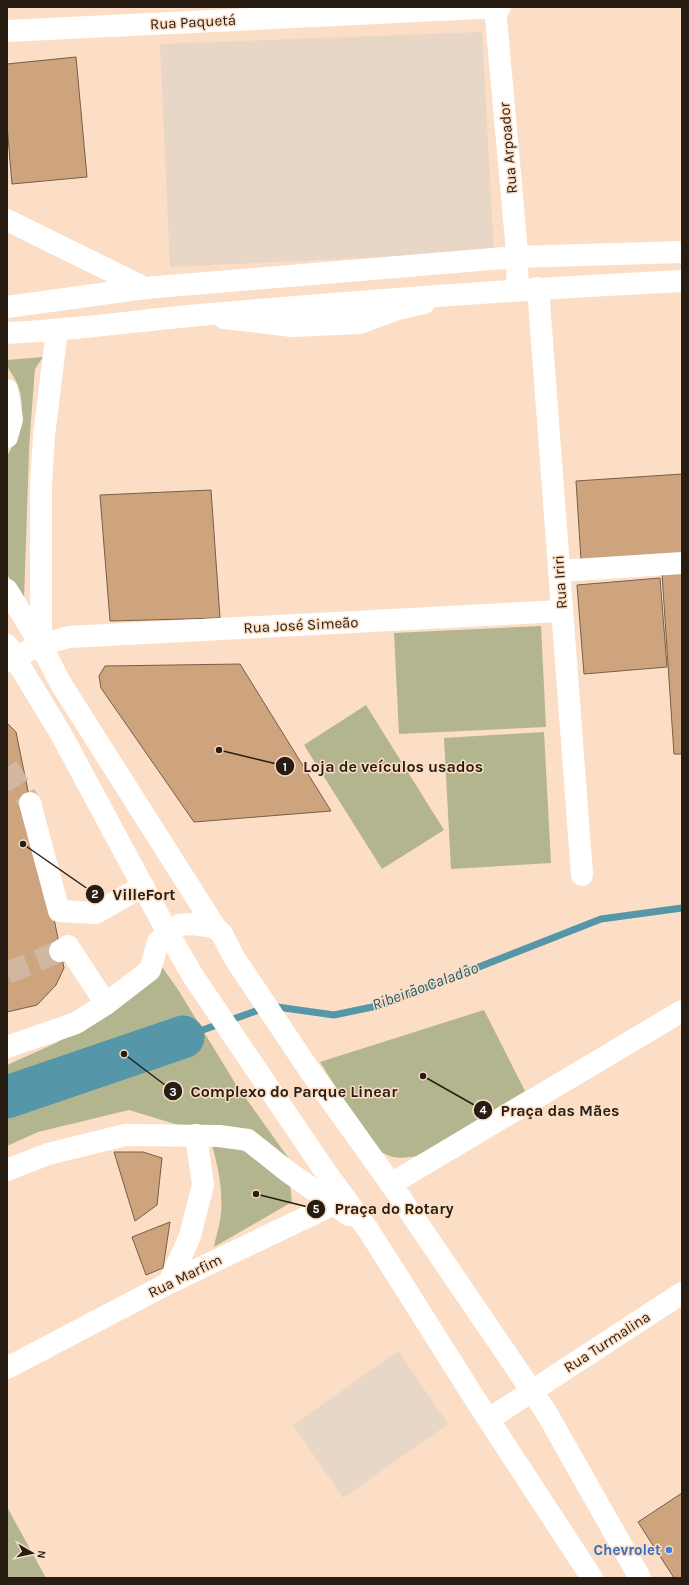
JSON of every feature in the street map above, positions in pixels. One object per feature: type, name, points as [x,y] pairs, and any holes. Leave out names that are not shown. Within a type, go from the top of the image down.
[{"type":"main road","name":"Rua Arpoador","points":[[495,7],[517,257],[528,289]]},
{"type":"main road","name":"Rua Paquetá","points":[[7,31],[500,7]]},
{"type":"main road","points":[[7,220],[145,288]]},
{"type":"main road","points":[[7,307],[145,288],[517,257],[682,252]]},
{"type":"main road","points":[[7,333],[57,330],[199,315],[460,294],[682,281]]},
{"type":"main road","name":"Rua Iriri","points":[[528,289],[559,571],[582,875]]},
{"type":"main road","points":[[40,645],[41,484],[44,436],[57,330]]},
{"type":"main road","points":[[7,390],[12,419],[7,437]]},
{"type":"main road","points":[[559,571],[682,563]]},
{"type":"main road","points":[[7,590],[40,645],[61,684],[215,927],[222,934],[235,959],[308,1068],[391,1184],[546,1412],[640,1578]]},
{"type":"main road","name":"Rua José Simeão","points":[[9,660],[40,645],[69,637],[562,611]]},
{"type":"main road","points":[[9,660],[38,696],[61,734],[143,886],[163,937],[193,976],[325,1171],[369,1231],[474,1399],[489,1419],[592,1578]]},
{"type":"main road","points":[[30,803],[59,911],[64,948],[106,1004]]},
{"type":"main road","points":[[59,911],[96,913],[143,886]]},
{"type":"main road","points":[[7,1047],[76,1023],[106,1004],[150,970],[163,937],[179,925],[192,924],[215,927]]},
{"type":"main road","points":[[391,1184],[682,1011]]},
{"type":"main road","points":[[7,1170],[48,1154],[125,1135],[196,1135],[219,1136],[248,1140],[287,1171],[369,1231]]},
{"type":"main road","points":[[169,1283],[190,1236],[203,1185],[196,1135]]},
{"type":"main road","points":[[325,1171],[334,1204]]},
{"type":"main road","name":"Rua Marfim","points":[[7,1368],[169,1283],[334,1204]]},
{"type":"main road","name":"Rua Turmalina","points":[[489,1419],[682,1293]]},
{"type":"shaded area","points":[[482,32],[494,252],[170,267],[160,44]]},
{"type":"shaded area","points":[[398,1351],[448,1424],[343,1498],[293,1425]]},
{"type":"green space","points":[[43,357],[35,369],[32,406],[24,600],[7,574],[7,456],[19,429],[22,409],[19,389],[8,368],[7,360]]},
{"type":"green space","points":[[541,626],[546,727],[399,734],[394,633]]},
{"type":"green space","points":[[366,705],[444,830],[382,869],[304,745]]},
{"type":"green space","points":[[544,732],[551,863],[451,869],[444,738]]},
{"type":"green space","points":[[157,960],[177,988],[235,1083],[297,1170],[185,1127],[129,1110],[38,1132],[7,1146],[7,1065],[56,1043],[123,1004]]},
{"type":"green space","points":[[484,1010],[525,1091],[418,1156],[405,1158],[395,1157],[386,1155],[375,1149],[320,1062]]},
{"type":"green space","points":[[211,1142],[238,1148],[264,1161],[290,1183],[292,1202],[214,1247],[220,1217],[221,1186]]},
{"type":"green space","points":[[7,1507],[46,1578],[7,1578]]},
{"type":"building","points":[[76,57],[87,177],[12,184],[7,125],[7,64]]},
{"type":"building","points":[[682,474],[682,553],[581,560],[576,481]]},
{"type":"building","points":[[211,490],[220,618],[110,621],[100,495]]},
{"type":"building","points":[[682,572],[682,754],[674,754],[662,574]]},
{"type":"building","points":[[660,578],[667,667],[584,674],[577,585]]},
{"type":"building","points":[[240,664],[331,811],[194,822],[101,688],[99,676],[105,666]]},
{"type":"building","points":[[7,723],[16,732],[64,968],[56,985],[37,1005],[7,1012]]},
{"type":"building","points":[[114,1152],[143,1152],[162,1158],[157,1205],[135,1221]]},
{"type":"building","points":[[170,1222],[163,1268],[146,1275],[132,1237]]},
{"type":"building","name":"Chevrolet","points":[[682,1493],[682,1578],[674,1578],[638,1522]]},
{"type":"waterway","name":"Ribeirão Caladão","points":[[183,1037],[270,1006],[334,1015],[382,1005],[601,919],[682,908]]},
{"type":"waterway","name":"Ribeirão Caladão","points":[[7,1097],[183,1037]]},
{"type":"tunnel","points":[[7,767],[30,803]]},
{"type":"tunnel","points":[[7,973],[60,951]]},
{"type":"place","name":"Loja de veículos usados","points":[[219,750]]},
{"type":"place","name":"VilleFort","points":[[23,844]]},
{"type":"place","name":"Complexo do Parque Linear","points":[[124,1054]]},
{"type":"place","name":"Praça das Mães","points":[[423,1076]]},
{"type":"place","name":"Praça do Rotary","points":[[256,1194]]},
{"type":"place","name":"Chevrolet","points":[[669,1550]]}]
